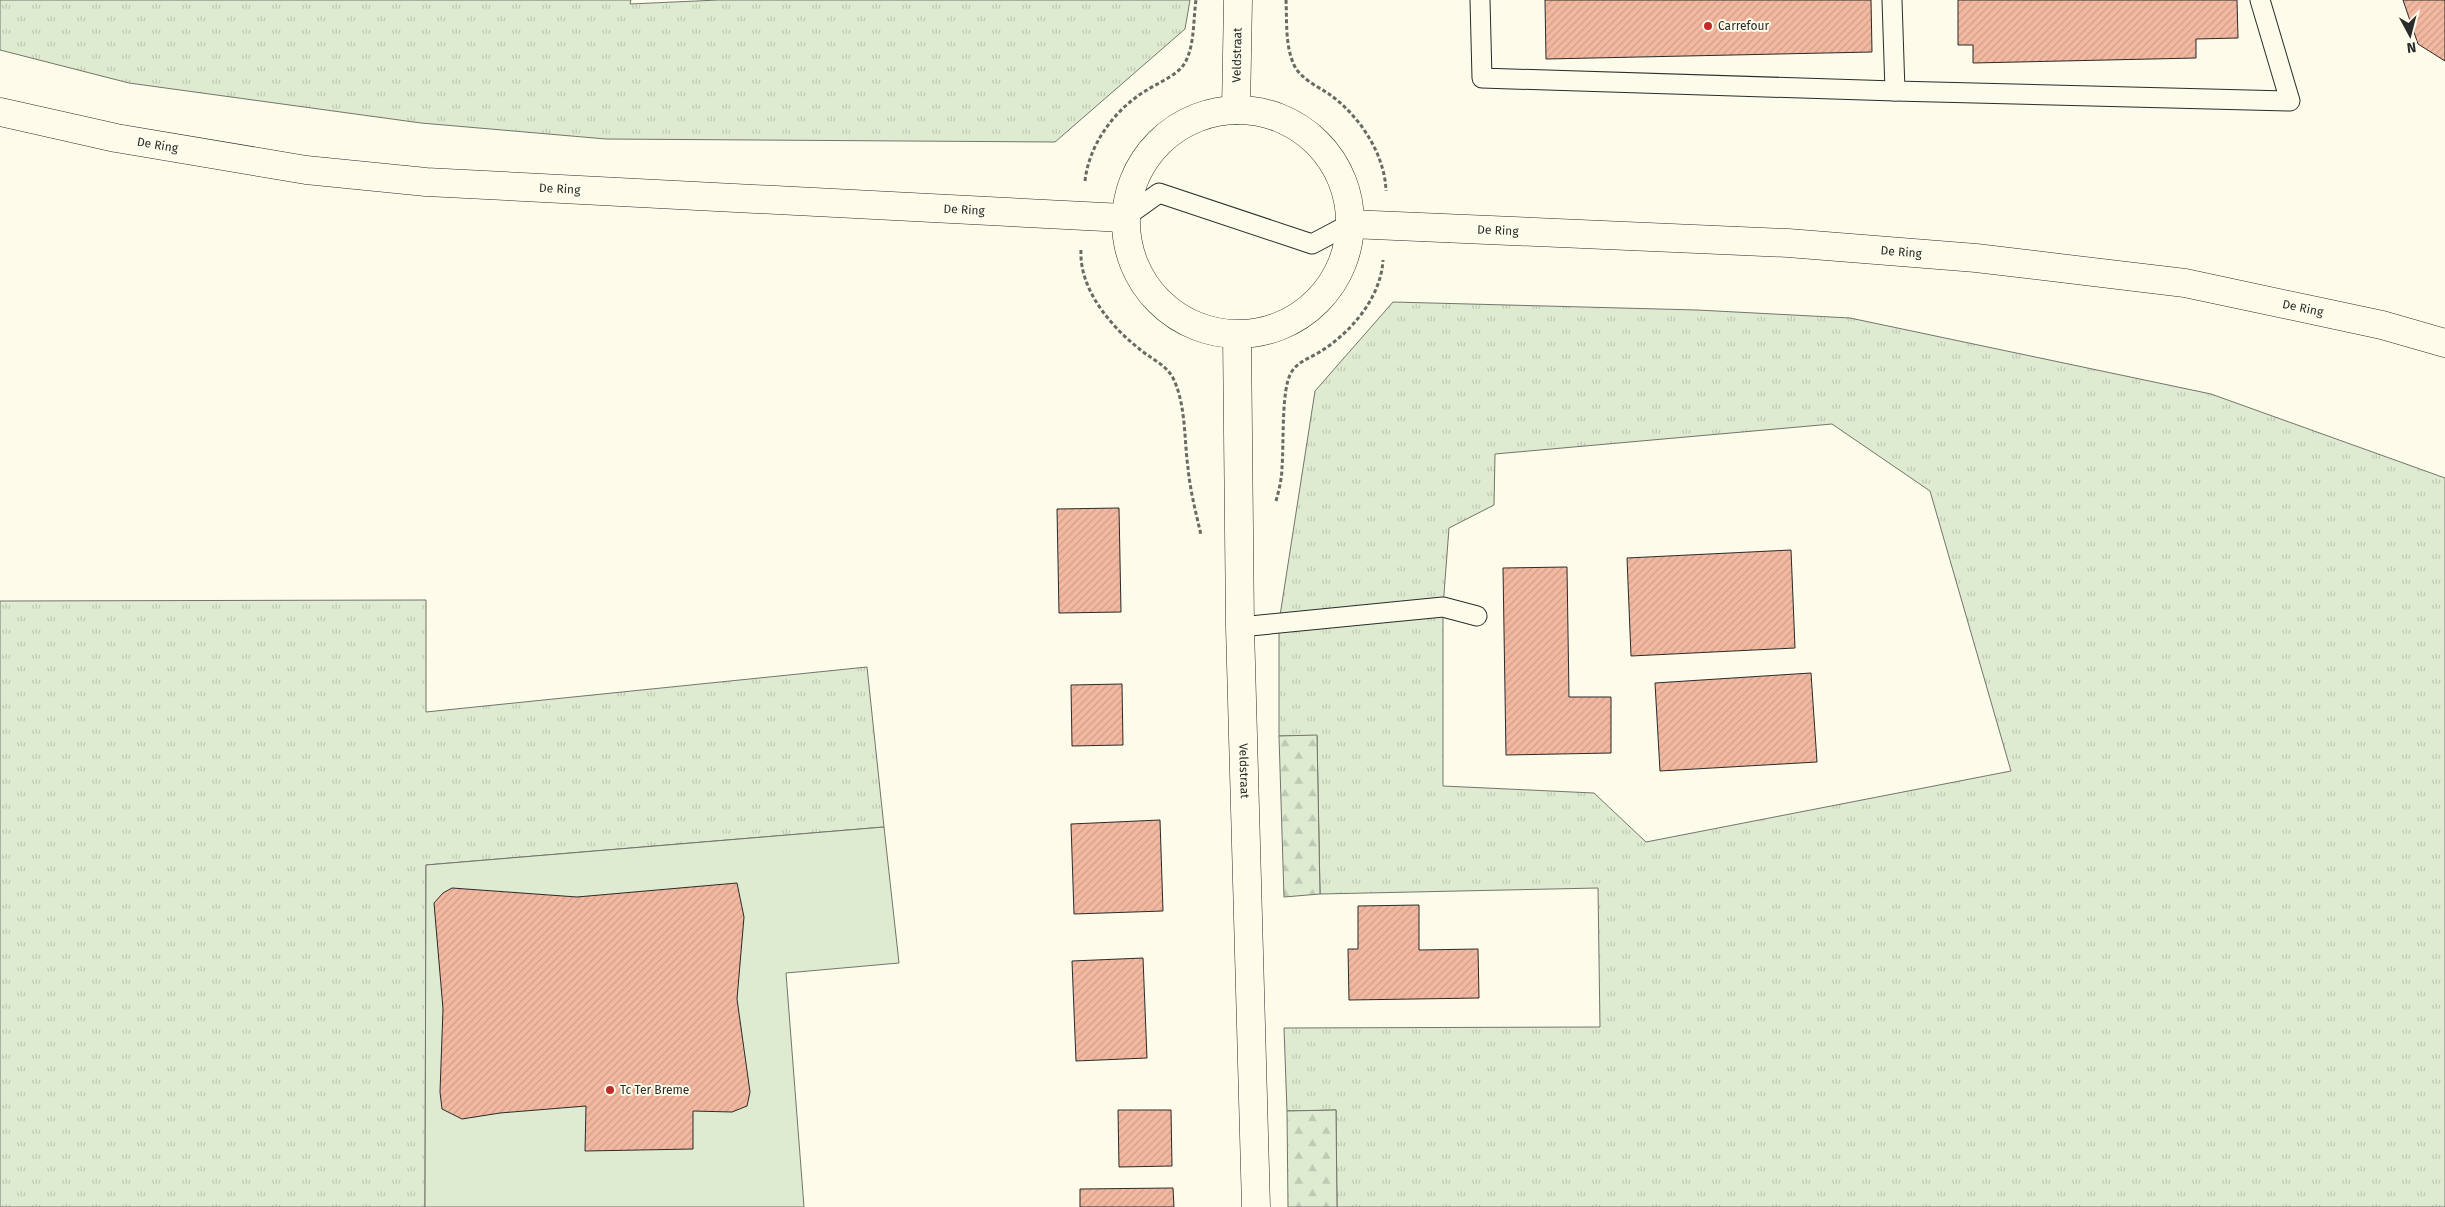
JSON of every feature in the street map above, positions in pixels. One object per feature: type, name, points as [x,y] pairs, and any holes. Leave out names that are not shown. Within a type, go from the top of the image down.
[{"type":"main road","name":"Veldstraat","points":[[1236,110],[1238,0]]},
{"type":"main road","points":[[1236,110],[1270,115],[1302,129],[1327,154],[1344,184],[1350,224],[1346,254],[1331,286],[1307,311],[1276,328],[1237,336],[1206,330],[1174,315],[1148,291],[1132,260],[1124,218],[1129,191],[1145,159],[1169,133],[1200,116],[1236,110]]},
{"type":"main road","name":"De Ring","points":[[0,112],[116,138],[306,170],[417,181],[1124,218]]},
{"type":"main road","name":"De Ring","points":[[1350,224],[1788,243],[1976,258],[2185,283],[2382,325],[2445,343]]},
{"type":"main road","name":"Veldstraat","points":[[1237,336],[1240,628],[1256,1207]]},
{"type":"lane","points":[[1480,0],[1482,78],[1895,91],[2290,100],[2260,0]]},
{"type":"lane","points":[[1892,0],[1895,91]]},
{"type":"lane","points":[[1124,218],[1159,193],[1312,244],[1350,224]]},
{"type":"lane","points":[[1240,628],[1443,607],[1477,616]]},
{"type":"path","points":[[1196,0],[1189,48],[1181,68],[1127,104],[1112,120],[1092,152],[1087,164],[1080,257],[1091,294],[1116,327],[1143,352],[1165,368],[1177,387],[1182,410],[1188,470],[1204,544]]},
{"type":"path","points":[[1275,508],[1282,470],[1288,379],[1291,371],[1300,363],[1318,354],[1347,330],[1372,298],[1380,283],[1383,270],[1386,225],[1386,185],[1380,161],[1368,137],[1356,120],[1331,95],[1305,78],[1295,66],[1287,32],[1286,0]]},
{"type":"green space","points":[[0,0],[631,0],[630,4],[718,0],[1190,0],[1185,29],[1055,142],[606,139],[421,123],[129,83],[0,50]]},
{"type":"green space","points":[[1393,302],[1697,310],[1850,318],[2211,394],[2445,478],[2445,1207],[1337,1207],[1336,1110],[1287,1111],[1284,1028],[1600,1027],[1598,888],[1320,894],[1317,736],[1279,736],[1279,622],[1315,391]],"holes":[[[1832,424],[1930,491],[2011,771],[1646,842],[1594,793],[1443,786],[1443,607],[1449,528],[1494,505],[1495,454]]]},
{"type":"green space","points":[[426,600],[426,712],[867,667],[884,827],[426,865],[425,1207],[0,1207],[0,601]]},
{"type":"green space","points":[[1317,735],[1320,894],[1284,897],[1279,736]]},
{"type":"green space","name":"Tc Ter Breme","points":[[884,827],[899,963],[786,973],[804,1207],[425,1207],[426,865]]},
{"type":"green space","points":[[1336,1110],[1337,1207],[1288,1207],[1287,1111]]},
{"type":"building","name":"Carrefour","points":[[1545,0],[1871,0],[1872,52],[1546,59]]},
{"type":"building","points":[[1958,0],[2237,0],[2238,38],[2196,39],[2196,58],[1973,63],[1973,45],[1958,45]]},
{"type":"building","points":[[2403,0],[2445,0],[2445,61],[2418,44]]},
{"type":"building","points":[[1119,508],[1121,612],[1059,613],[1057,509]]},
{"type":"building","points":[[1791,550],[1795,648],[1631,656],[1627,558]]},
{"type":"building","points":[[1567,567],[1569,697],[1611,697],[1611,753],[1506,755],[1503,568]]},
{"type":"building","points":[[1811,673],[1817,762],[1660,771],[1655,683]]},
{"type":"building","points":[[1122,684],[1123,745],[1072,746],[1071,685]]},
{"type":"building","points":[[1160,820],[1163,911],[1074,914],[1071,824]]},
{"type":"building","points":[[737,883],[744,917],[737,999],[750,1092],[747,1106],[732,1112],[693,1111],[693,1149],[585,1151],[586,1106],[500,1113],[462,1119],[442,1109],[440,1092],[443,1009],[434,903],[443,893],[452,888],[577,897]]},
{"type":"building","points":[[1419,905],[1419,950],[1478,949],[1479,998],[1349,1000],[1348,949],[1358,949],[1358,906]]},
{"type":"building","points":[[1143,958],[1147,1058],[1076,1061],[1072,961]]},
{"type":"building","points":[[1118,1110],[1171,1110],[1172,1166],[1119,1167]]},
{"type":"building","points":[[1173,1188],[1174,1207],[1080,1207],[1080,1189]]},
{"type":"place","name":"Carrefour","points":[[1708,26]]},
{"type":"place","name":"Tc Ter Breme","points":[[610,1090]]}]
